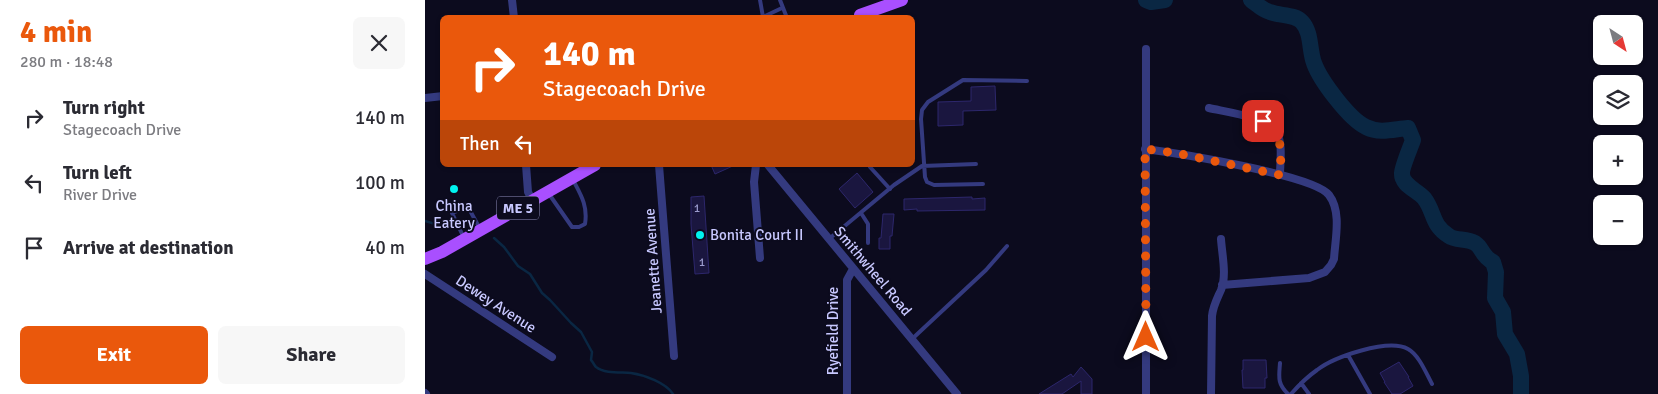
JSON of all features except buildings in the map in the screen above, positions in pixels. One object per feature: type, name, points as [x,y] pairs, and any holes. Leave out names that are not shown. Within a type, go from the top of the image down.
[{"type":"main road","points":[[859,15],[881,0]]},
{"type":"main road","points":[[861,15],[902,0]]},
{"type":"main road","name":"ME 5","points":[[425,269],[442,252],[591,167]]},
{"type":"main road","points":[[425,259],[442,252]]},
{"type":"street","points":[[513,0],[514,15]]},
{"type":"street","points":[[1146,49],[1146,394]]},
{"type":"street","points":[[425,98],[440,96]]},
{"type":"street","points":[[1209,108],[1263,121],[1271,125],[1277,133],[1280,142],[1280,175]]},
{"type":"street","points":[[1145,149],[1176,153],[1280,175],[1311,184],[1328,194],[1334,203],[1336,213],[1334,259],[1325,272],[1309,278],[1222,285]]},
{"type":"street","points":[[526,167],[529,192],[532,200]]},
{"type":"street","name":"Jeanette Avenue","points":[[659,167],[674,356]]},
{"type":"street","points":[[756,167],[754,182],[760,258]]},
{"type":"street","name":"Smithwheel Road","points":[[770,167],[957,394]]},
{"type":"street","points":[[1211,394],[1212,316],[1213,306],[1222,285],[1221,239]]},
{"type":"street","name":"Ryefield Drive","points":[[847,394],[847,280],[853,269]]},
{"type":"street","name":"Dewey Avenue","points":[[425,274],[552,357]]},
{"type":"lane","points":[[760,0],[762,15]]},
{"type":"lane","points":[[781,0],[786,15]]},
{"type":"lane","points":[[769,15],[782,8]]},
{"type":"lane","points":[[983,184],[930,184],[926,180],[921,114],[928,102],[963,80],[1027,80]]},
{"type":"lane","points":[[829,239],[890,188],[924,165],[976,164]]},
{"type":"lane","points":[[870,167],[890,188]]},
{"type":"lane","points":[[548,191],[572,227],[579,227],[585,224],[587,213],[583,198],[572,178]]},
{"type":"lane","points":[[464,239],[452,214],[468,207],[480,229]]},
{"type":"lane","points":[[861,213],[868,224],[868,243]]},
{"type":"lane","points":[[912,339],[986,270],[1007,246]]},
{"type":"lane","points":[[1280,363],[1279,381],[1282,388],[1290,394],[1325,364],[1348,355],[1392,346],[1402,347],[1409,349],[1414,354],[1432,384]]},
{"type":"lane","points":[[1348,355],[1370,394]]},
{"type":"lane","points":[[1301,383],[1309,394]]},
{"type":"waterway","points":[[1146,0],[1151,2],[1165,0]]},
{"type":"waterway","points":[[1251,0],[1267,11],[1291,16],[1302,22],[1309,36],[1312,58],[1317,70],[1336,98],[1359,123],[1377,130],[1408,128],[1413,140],[1402,170],[1404,181],[1424,198],[1436,223],[1443,232],[1452,238],[1475,243],[1486,257],[1493,262],[1496,272],[1495,298],[1503,312],[1505,334],[1517,354],[1521,376],[1521,394]]},
{"type":"waterway","points":[[425,221],[445,227]]},
{"type":"waterway","points":[[494,238],[504,247],[518,266],[530,274],[542,293],[581,332],[592,352],[591,360],[596,367],[608,372],[631,373],[649,378],[665,386],[673,394]]},
{"type":"place","name":"China Eatery","points":[[454,189]]},
{"type":"place","name":"Bonita Court II","points":[[700,235]]},
{"type":"route","points":[[1146,337],[1145,149],[1176,153],[1280,175],[1280,142],[1277,133],[1271,125],[1263,121]]}]
